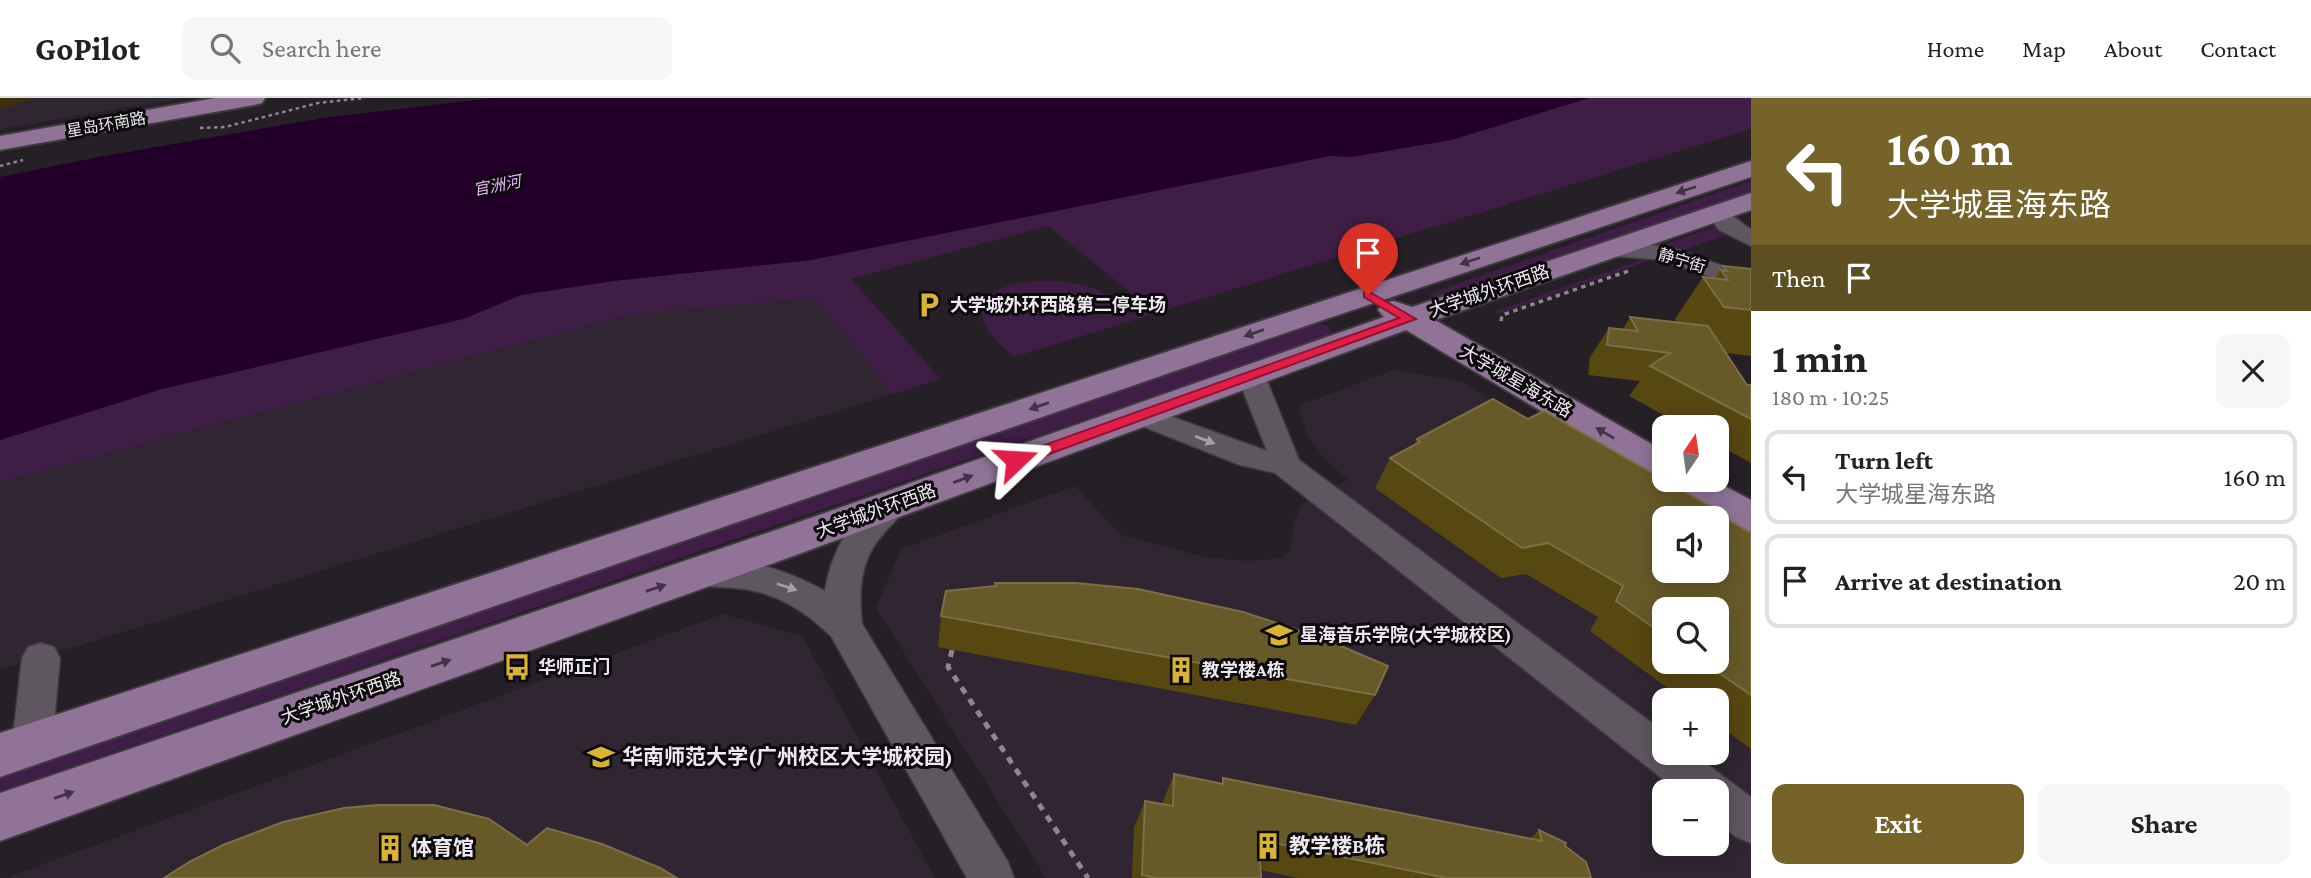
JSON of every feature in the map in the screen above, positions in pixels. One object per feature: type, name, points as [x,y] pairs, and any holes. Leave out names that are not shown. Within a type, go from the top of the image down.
[{"type":"main road","name":"星岛环南路","points":[[0,135],[211,98]]},
{"type":"main road","name":"星岛环南路","points":[[0,143],[254,98]]},
{"type":"main road","name":"大学城外环西路","points":[[16,750],[1312,313],[1751,169]]},
{"type":"main road","name":"大学城外环西路","points":[[0,817],[1751,201]]},
{"type":"main road","name":"大学城星海东路","points":[[1368,295],[1652,461]]},
{"type":"main road","points":[[1312,313],[1336,324],[1353,339]]},
{"type":"main road","points":[[1705,492],[1751,519]]},
{"type":"street","points":[[1717,213],[1727,225],[1751,239]]},
{"type":"street","name":"静宁街","points":[[1610,250],[1667,253],[1751,285]]},
{"type":"street","points":[[1251,376],[1281,448],[1285,465]]},
{"type":"street","points":[[1142,415],[1251,458],[1285,465],[1694,779]]},
{"type":"street","points":[[844,626],[841,596],[845,566],[861,537],[891,505]]},
{"type":"street","points":[[696,574],[744,576],[796,590],[815,599],[844,626],[992,878]]},
{"type":"street","points":[[16,750],[41,657]]},
{"type":"street","points":[[1729,806],[1751,823]]},
{"type":"path","points":[[1501,321],[1502,315],[1639,267]]},
{"type":"path","points":[[952,650],[948,667],[1088,878]]},
{"type":"shaded area","points":[[0,98],[185,98],[0,129]]},
{"type":"shaded area","points":[[1589,98],[1751,98],[1751,129],[1014,357],[988,330],[983,307],[992,294],[1010,285],[1060,281],[1086,286],[1107,294],[1122,307],[1141,301],[1048,226],[851,279],[941,379],[893,394],[815,298],[627,315],[0,482],[0,440],[162,389],[463,319],[521,295],[613,281],[811,260],[1330,156],[1351,157],[1451,140]]},
{"type":"shaded area","points":[[1751,181],[1751,191],[1437,298],[1428,294]]},
{"type":"shaded area","points":[[1717,226],[1730,234],[1681,251],[1660,246]]},
{"type":"shaded area","points":[[1644,259],[1648,261],[1499,314],[1495,311]]},
{"type":"shaded area","points":[[815,298],[893,394],[0,670],[0,482],[627,315]]},
{"type":"shaded area","points":[[1317,324],[1328,326],[1333,334],[0,791],[0,769]]},
{"type":"shaded area","name":"星海音乐学院(大学城校区)","points":[[1394,370],[1463,382],[1667,506],[1652,506],[1652,583],[1729,583],[1729,565],[1751,557],[1751,878],[1046,878],[876,608],[901,549],[1075,486],[1121,535],[1208,558],[1249,561],[1283,558],[1291,549],[1294,521],[1301,506],[1312,497],[1348,480],[1324,458],[1308,436],[1298,406]]},
{"type":"shaded area","name":"华南师范大学(广州校区大学城校园)","points":[[723,614],[802,636],[935,878],[6,878]]},
{"type":"water","name":"官洲河","points":[[492,98],[1589,98],[1451,140],[1351,157],[1330,156],[811,260],[613,281],[521,295],[463,319],[162,389],[0,440],[0,177],[323,118]]},
{"type":"building","points":[[1723,266],[1751,269],[1751,310],[1724,307],[1703,277],[1728,280],[1721,270],[1727,271]]},
{"type":"building","points":[[1630,317],[1708,326],[1747,385],[1751,385],[1751,419],[1650,366],[1670,353],[1607,345],[1609,328],[1638,331]]},
{"type":"building","points":[[1493,399],[1528,419],[1544,411],[1652,473],[1652,492],[1685,492],[1710,506],[1652,506],[1652,583],[1729,583],[1729,520],[1751,533],[1751,695],[1720,674],[1729,674],[1729,597],[1652,597],[1652,626],[1616,601],[1623,586],[1548,543],[1522,548],[1390,458],[1420,442],[1417,439]]},
{"type":"building","points":[[995,583],[1076,583],[1138,589],[1243,612],[1322,638],[1388,666],[1375,695],[941,616],[946,591],[996,586]]},
{"type":"building","points":[[1174,774],[1223,784],[1223,778],[1542,841],[1539,830],[1566,843],[1565,846],[1586,862],[1591,878],[1447,878],[1259,840],[1261,878],[1157,878],[1142,875],[1145,801],[1173,806]]},
{"type":"building","name":"体育馆","points":[[434,805],[489,819],[527,845],[547,828],[602,844],[677,878],[164,878],[223,845],[283,822],[344,808]]},
{"type":"place","name":"大学城外环西路第二停车场","points":[[929,305]]},
{"type":"place","name":"星海音乐学院(大学城校区)","points":[[1279,635]]},
{"type":"place","name":"华师正门","points":[[517,667]]},
{"type":"place","name":"教学楼A栋","points":[[1181,670]]},
{"type":"place","name":"华南师范大学(广州校区大学城校园)","points":[[601,757]]},
{"type":"place","name":"教学楼B栋","points":[[1268,846]]},
{"type":"place","name":"体育馆","points":[[390,848]]},
{"type":"route","points":[[1016,460],[1410,319],[1368,295]]}]
